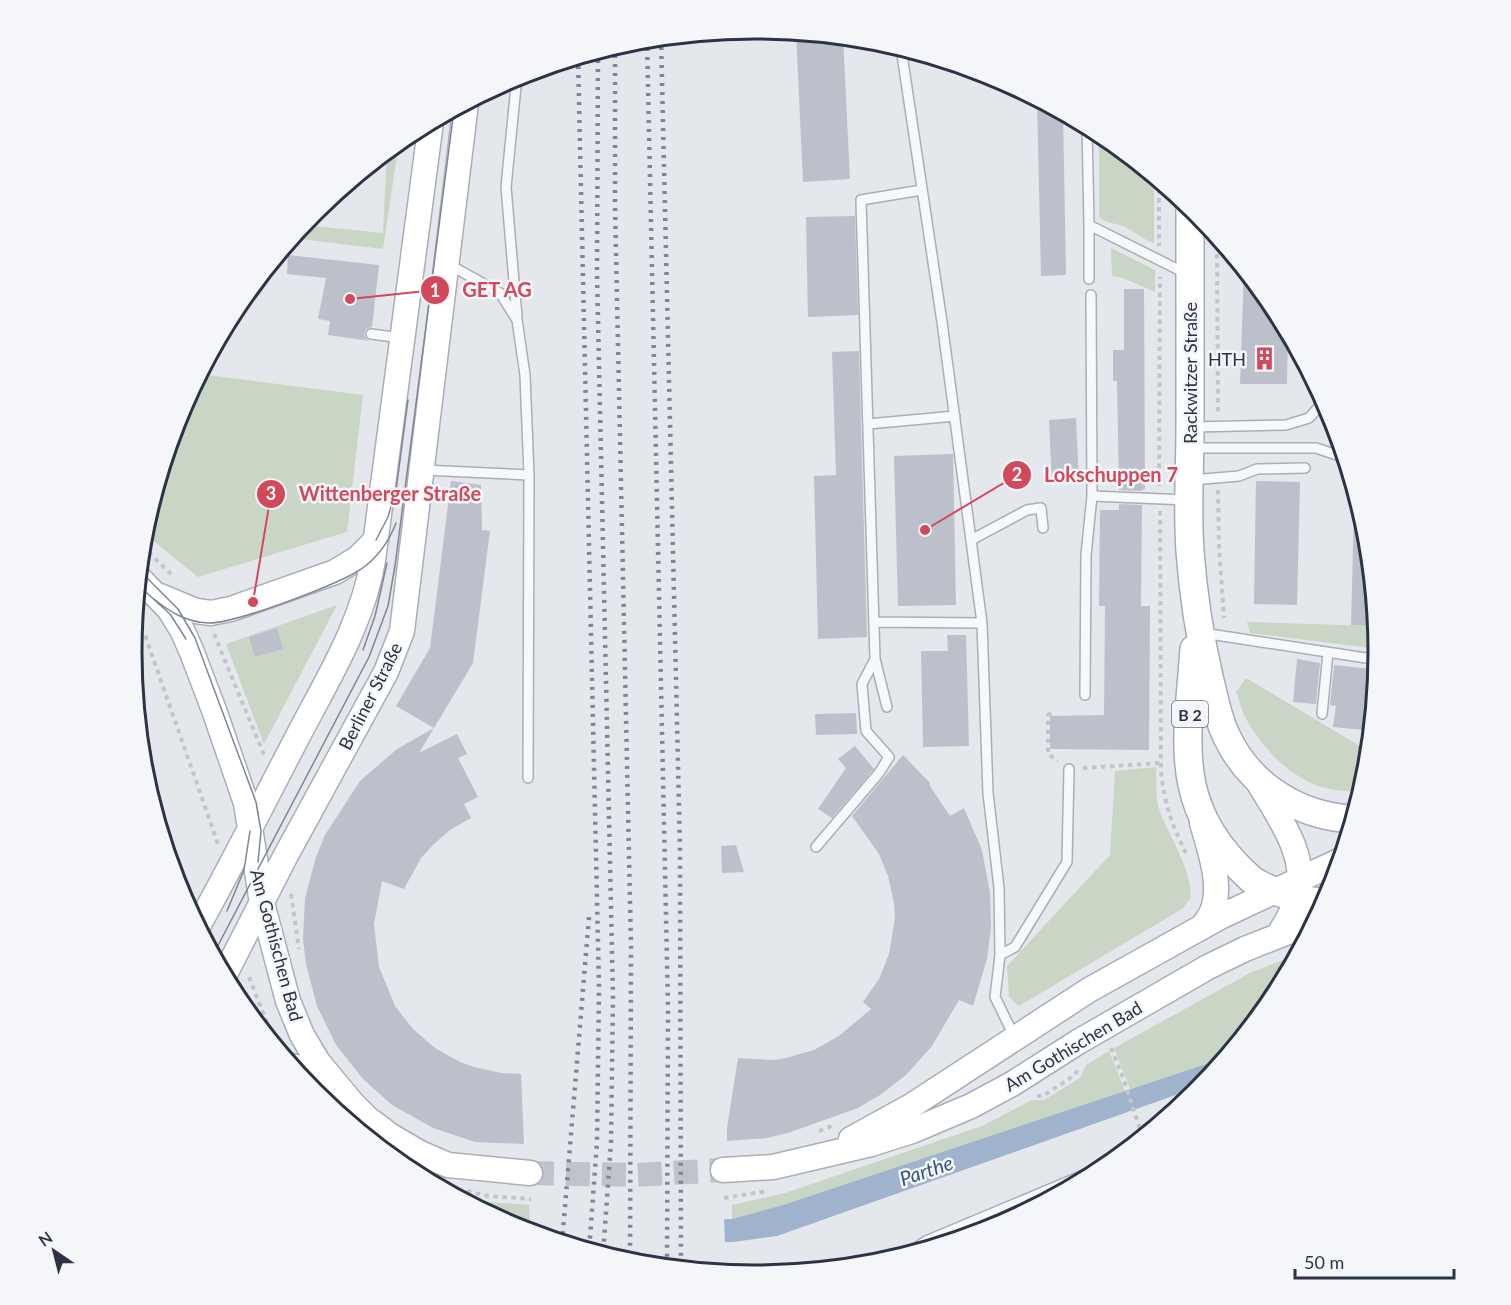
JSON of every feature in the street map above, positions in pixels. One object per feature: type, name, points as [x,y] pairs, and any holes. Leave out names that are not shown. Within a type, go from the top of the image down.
[{"type":"main road","name":"Berliner Straße","points":[[229,967],[395,654],[404,622],[420,470],[465,112]]},
{"type":"main road","points":[[202,918],[250,831],[354,625],[370,580],[430,133]]},
{"type":"main road","name":"Rackwitzer Straße","points":[[1192,222],[1190,550],[1208,627],[1213,692],[1226,736],[1234,751],[1256,778],[1281,798],[1295,805],[1329,816],[1346,818]]},
{"type":"main road","points":[[145,588],[190,610],[211,612],[231,609],[335,572],[358,558],[376,540]]},
{"type":"main road","name":"Am Gothischen Bad","points":[[145,588],[173,616],[186,639],[244,797],[262,903],[292,1013],[312,1052],[329,1077],[386,1142]]},
{"type":"main road","name":"Rackwitzer Straße","points":[[1208,627],[1188,743],[1190,780],[1201,815],[1217,841],[1245,873],[1259,884],[1291,890],[1317,900]]},
{"type":"main road","points":[[1256,778],[1294,848],[1300,865],[1278,936]]},
{"type":"main road","points":[[1201,815],[1213,866],[1215,888],[1214,906],[1202,927]]},
{"type":"main road","name":"Am Gothischen Bad","points":[[824,1155],[911,1106],[1089,990],[1202,927],[1291,890],[1330,867]]},
{"type":"main road","name":"Am Gothischen Bad","points":[[723,1170],[773,1167],[871,1144],[912,1131],[971,1107],[1168,989],[1222,960],[1305,925]]},
{"type":"main road","points":[[306,1069],[329,1077]]},
{"type":"main road","name":"Am Gothischen Bad","points":[[388,1143],[448,1165],[530,1173]]},
{"type":"lane","points":[[902,57],[955,416],[982,622],[988,793],[999,888],[1000,955],[995,997],[1014,1037]]},
{"type":"lane","points":[[516,88],[506,187],[517,320],[525,375],[529,475],[528,778]]},
{"type":"lane","points":[[1087,137],[1089,279]]},
{"type":"lane","points":[[887,708],[875,659],[861,200],[922,190]]},
{"type":"lane","points":[[1089,225],[1190,275]]},
{"type":"lane","points":[[445,262],[500,293],[517,320]]},
{"type":"lane","points":[[1084,695],[1086,555],[1092,496],[1091,295]]},
{"type":"lane","points":[[371,334],[403,338]]},
{"type":"lane","points":[[1190,437],[1218,426],[1286,425],[1310,418],[1318,408]]},
{"type":"lane","points":[[868,424],[955,416]]},
{"type":"lane","points":[[1190,437],[1316,448],[1336,455]]},
{"type":"lane","points":[[1092,496],[1159,499],[1190,490],[1218,478],[1239,476],[1257,469],[1305,468]]},
{"type":"lane","points":[[420,470],[529,475]]},
{"type":"lane","points":[[971,540],[1027,510],[1041,508],[1043,528]]},
{"type":"lane","points":[[874,622],[982,622]]},
{"type":"lane","points":[[1208,627],[1328,653],[1369,659]]},
{"type":"lane","points":[[1322,714],[1328,653]]},
{"type":"lane","points":[[816,847],[879,773],[889,757],[866,731],[862,684],[875,659]]},
{"type":"lane","points":[[1000,955],[1015,946],[1067,862],[1069,769]]},
{"type":"lane","points":[[925,1242],[1062,1184]]},
{"type":"path","points":[[1159,190],[1160,763],[1165,805],[1191,863]]},
{"type":"path","points":[[1217,248],[1218,426]]},
{"type":"path","points":[[1208,627],[1219,547],[1218,478]]},
{"type":"path","points":[[143,632],[219,847]]},
{"type":"path","points":[[1051,713],[1048,715],[1048,754],[1069,769],[1160,763]]},
{"type":"path","points":[[290,886],[300,954]]},
{"type":"path","points":[[250,979],[267,1023]]},
{"type":"path","points":[[1109,1044],[1140,1130]]},
{"type":"path","points":[[810,1133],[837,1124]]},
{"type":"green space","points":[[1099,144],[1154,186],[1154,243],[1123,226],[1107,222],[1099,217]]},
{"type":"green space","points":[[397,155],[383,249],[302,239],[315,226],[383,233],[386,163]]},
{"type":"green space","points":[[1111,248],[1155,270],[1155,292],[1123,278],[1112,276]]},
{"type":"green space","points":[[208,375],[363,395],[347,532],[198,577],[153,540],[175,455]]},
{"type":"green space","points":[[337,605],[264,744],[226,644]]},
{"type":"green space","points":[[1247,622],[1368,626],[1369,648],[1250,633]]},
{"type":"green space","points":[[1246,678],[1362,747],[1353,791],[1333,790],[1316,785],[1304,780],[1282,764],[1263,744],[1246,719],[1236,692]]},
{"type":"green space","points":[[1156,767],[1159,809],[1184,863],[1191,898],[1182,909],[1019,1006],[1009,997],[1007,966],[1110,855],[1115,771]]},
{"type":"green space","points":[[1287,958],[1266,993],[1212,1062],[1130,1089],[1114,1048],[1250,973]]},
{"type":"green space","points":[[1109,1051],[1125,1091],[783,1205],[732,1219],[732,1205],[785,1193],[982,1126],[1032,1100],[1044,1100],[1080,1078],[1086,1065]]},
{"type":"green space","points":[[479,1200],[487,1202],[529,1205],[530,1222]]},
{"type":"water","name":"Parthe","points":[[1212,1062],[1182,1093],[777,1236],[733,1242],[590,1243],[534,1224],[732,1219],[783,1205]]},
{"type":"pier","points":[[724,1216],[725,1245],[601,1246],[558,1233],[530,1221]]},
{"type":"building","points":[[796,40],[843,45],[850,179],[803,182]]},
{"type":"building","points":[[1037,108],[1063,122],[1066,275],[1041,276]]},
{"type":"building","points":[[855,216],[858,315],[808,317],[806,217]]},
{"type":"building","points":[[288,255],[379,265],[372,327],[366,329],[364,334],[370,341],[328,335],[330,321],[318,319],[326,278],[287,274]]},
{"type":"building","name":"HTH","points":[[1244,281],[1288,347],[1287,384],[1240,384]]},
{"type":"building","points":[[1124,289],[1144,289],[1145,489],[1142,491],[1119,490],[1117,381],[1113,381],[1113,350],[1124,350]]},
{"type":"building","points":[[859,351],[867,637],[818,639],[814,476],[836,475],[832,352]]},
{"type":"building","points":[[1076,418],[1079,483],[1052,484],[1049,420]]},
{"type":"building","points":[[953,454],[956,605],[898,606],[894,456]]},
{"type":"building","points":[[451,481],[481,485],[482,530],[490,531],[473,663],[434,728],[396,706],[430,648]]},
{"type":"building","points":[[1256,481],[1300,482],[1297,605],[1254,604]]},
{"type":"building","points":[[1119,504],[1142,505],[1141,606],[1150,606],[1149,750],[1050,749],[1050,716],[1104,715],[1105,606],[1099,606],[1100,510],[1119,510]]},
{"type":"building","points":[[1354,519],[1364,572],[1368,626],[1351,625]]},
{"type":"building","points":[[277,628],[283,649],[255,657],[249,637]]},
{"type":"building","points":[[947,635],[966,635],[969,746],[923,747],[921,651],[948,651]]},
{"type":"building","points":[[1297,659],[1320,663],[1316,704],[1293,702]]},
{"type":"building","points":[[1334,665],[1369,669],[1364,730],[1333,727],[1336,706],[1330,705]]},
{"type":"building","points":[[856,713],[857,734],[816,735],[815,714]]},
{"type":"building","points":[[434,728],[419,753],[457,734],[467,754],[458,758],[478,797],[464,804],[471,818],[450,830],[435,843],[421,858],[404,889],[382,881],[374,924],[379,967],[395,1006],[413,1029],[435,1048],[474,1067],[501,1073],[521,1074],[524,1144],[475,1142],[433,1128],[392,1105],[363,1079],[336,1045],[317,1006],[306,964],[303,939],[305,898],[316,857],[325,835],[360,781],[397,749]]},
{"type":"building","points":[[855,746],[874,769],[832,818],[818,809],[846,768],[838,759]]},
{"type":"building","points":[[903,755],[930,783],[950,816],[964,808],[982,850],[990,893],[991,927],[987,959],[973,1006],[959,1000],[932,1046],[906,1075],[858,1108],[788,1133],[767,1138],[727,1141],[738,1058],[772,1060],[814,1050],[839,1036],[871,1009],[863,1002],[879,979],[889,954],[895,918],[894,903],[888,876],[879,854],[852,816]]},
{"type":"building","points":[[736,845],[744,872],[722,873],[721,846]]},
{"type":"tunnel","points":[[530,1173],[636,1175],[723,1170]]},
{"type":"tram line","points":[[217,947],[369,657],[388,606],[453,119]]},
{"type":"tram line","points":[[395,498],[408,400]]},
{"type":"tram line","points":[[376,540],[388,517],[396,489]]},
{"type":"tram line","points":[[154,599],[179,616],[208,623],[221,622],[263,610],[335,583],[364,567],[375,558],[396,523]]},
{"type":"tram line","points":[[363,650],[375,616],[387,563]]},
{"type":"tram line","points":[[146,577],[178,609],[195,638],[256,802],[261,831],[258,862]]},
{"type":"tram line","points":[[145,591],[170,614],[186,639]]},
{"type":"tram line","points":[[227,911],[244,870],[250,831]]},
{"type":"railway","points":[[661,46],[680,850],[681,1262]]},
{"type":"railway","points":[[647,49],[668,1008],[667,1260]]},
{"type":"railway","points":[[615,56],[615,205],[631,948],[630,1253]]},
{"type":"railway","points":[[598,60],[597,274],[613,997],[611,1142],[604,1247]]},
{"type":"railway","points":[[578,66],[599,988],[597,1142],[590,1243]]},
{"type":"railway","points":[[563,1234],[589,917]]},
{"type":"place","name":"GET AG","points":[[350,299]]},
{"type":"place","name":"HTH","points":[[1264,359]]},
{"type":"place","name":"Lokschuppen 7","points":[[925,530]]},
{"type":"place","name":"Wittenberger Straße","points":[[253,602]]}]
